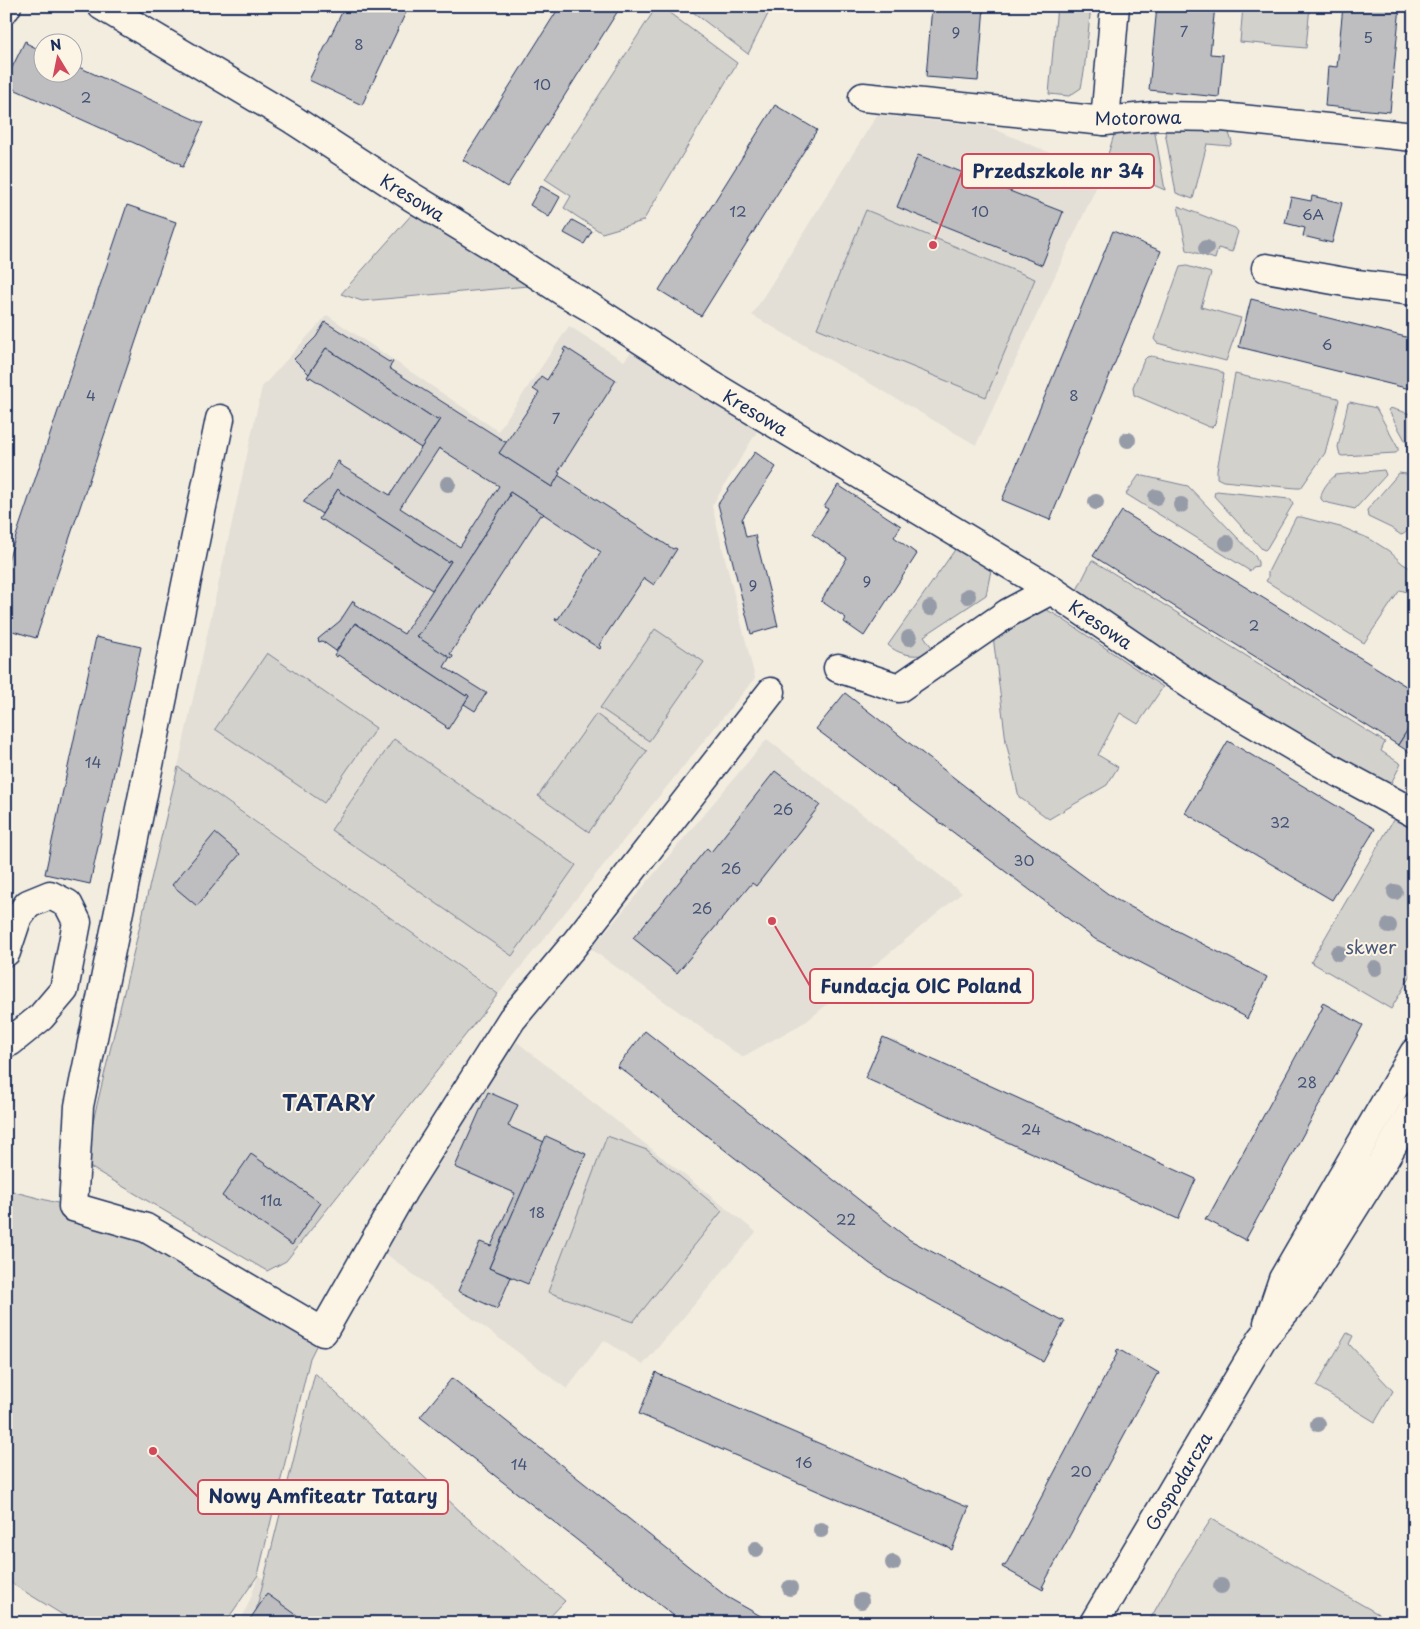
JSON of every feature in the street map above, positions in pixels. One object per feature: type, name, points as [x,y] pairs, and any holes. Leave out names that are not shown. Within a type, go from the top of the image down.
[{"type":"street","name":"Kresowa","points":[[102,6],[292,119],[412,197],[688,370],[1051,590],[1204,694],[1330,768],[1414,813]]},
{"type":"street","points":[[1105,120],[1115,6]]},
{"type":"street","name":"Motorowa","points":[[862,97],[1105,120],[1156,116],[1222,116],[1414,137]]},
{"type":"street","points":[[1266,268],[1356,284],[1414,291]]},
{"type":"street","points":[[220,419],[79,1106],[73,1207],[146,1228],[324,1332],[403,1191],[512,1019],[573,946],[772,692]]},
{"type":"street","points":[[838,668],[899,688],[1008,613],[1051,590]]},
{"type":"street","points":[[6,952],[17,919],[28,904],[50,896],[68,904],[77,922],[64,990],[41,1017],[10,1042],[6,1042]]},
{"type":"street","name":"Gospodarcza","points":[[1262,1339],[1284,1279],[1414,1053]]},
{"type":"street","name":"Gospodarcza","points":[[1094,1623],[1262,1339],[1302,1291],[1414,1108]]},
{"type":"shaded area","points":[[877,115],[987,126],[1102,175],[976,445],[752,315]]},
{"type":"shaded area","points":[[327,315],[498,431],[569,326],[624,361],[635,347],[759,428],[712,506],[755,678],[499,994],[178,766],[262,387]]},
{"type":"shaded area","points":[[767,739],[962,893],[807,1021],[742,1057],[591,949]]},
{"type":"shaded area","points":[[517,1042],[756,1232],[643,1365],[604,1340],[567,1389],[378,1248]]},
{"type":"shaded area","points":[[258,1575],[323,1623],[240,1623]]},
{"type":"green space","points":[[657,6],[660,6],[737,63],[643,221],[602,233],[564,208],[571,196],[545,179]]},
{"type":"green space","points":[[685,6],[772,6],[748,54]]},
{"type":"green space","points":[[1057,6],[1091,6],[1081,88],[1069,96],[1049,94]]},
{"type":"green space","points":[[1243,6],[1310,6],[1306,48],[1240,42]]},
{"type":"green space","points":[[1153,122],[1165,190],[1105,164],[1117,125]]},
{"type":"green space","points":[[1164,126],[1225,129],[1229,133],[1232,142],[1230,146],[1207,144],[1193,199],[1176,193]]},
{"type":"green space","points":[[1178,206],[1235,228],[1238,232],[1232,252],[1218,248],[1215,259],[1187,250]]},
{"type":"green space","points":[[866,210],[1035,279],[986,397],[817,328]]},
{"type":"green space","points":[[414,212],[528,286],[362,301],[341,294]]},
{"type":"green space","points":[[1187,266],[1211,273],[1201,307],[1241,318],[1226,361],[1157,343],[1154,339],[1180,267]]},
{"type":"green space","points":[[1151,356],[1218,370],[1224,374],[1215,424],[1212,427],[1134,395],[1133,387],[1144,360]]},
{"type":"green space","points":[[1235,374],[1338,398],[1325,453],[1301,488],[1223,481],[1217,478]]},
{"type":"green space","points":[[1348,403],[1376,408],[1398,448],[1396,453],[1340,455],[1338,447]]},
{"type":"green space","points":[[1390,408],[1414,415],[1414,453],[1411,451],[1388,410]]},
{"type":"green space","points":[[1384,470],[1386,475],[1355,509],[1324,502],[1321,499],[1326,486],[1336,475]]},
{"type":"green space","points":[[1399,473],[1414,475],[1414,523],[1401,535],[1368,517],[1367,510]]},
{"type":"green space","points":[[1139,475],[1188,486],[1255,556],[1258,566],[1253,567],[1250,571],[1126,494]]},
{"type":"green space","points":[[1217,491],[1291,499],[1293,504],[1265,550],[1214,496]]},
{"type":"green space","points":[[1296,517],[1344,528],[1370,539],[1414,570],[1414,594],[1400,590],[1364,643],[1266,581],[1268,572]]},
{"type":"green space","points":[[959,544],[992,565],[986,595],[924,636],[935,652],[923,655],[910,655],[898,652],[888,645]]},
{"type":"green space","points":[[1092,560],[1385,742],[1381,751],[1401,764],[1389,787],[1247,708],[1106,619],[1077,590]]},
{"type":"green space","points":[[1036,608],[1047,610],[1058,616],[1163,687],[1138,724],[1120,713],[1098,755],[1118,767],[1107,785],[1049,819],[1019,797],[1006,742],[993,636]]},
{"type":"green space","points":[[655,629],[704,662],[649,741],[600,708]]},
{"type":"green space","points":[[267,653],[376,728],[324,803],[215,729]]},
{"type":"green space","points":[[596,714],[647,751],[589,832],[538,796]]},
{"type":"green space","points":[[394,739],[576,865],[512,956],[331,830]]},
{"type":"green space","points":[[178,767],[498,994],[286,1261],[267,1271],[83,1163]]},
{"type":"green space","name":"skwer","points":[[1396,815],[1414,826],[1414,970],[1391,1009],[1311,962]]},
{"type":"green space","points":[[607,1136],[647,1150],[722,1211],[633,1322],[548,1292]]},
{"type":"green space","points":[[11,1191],[73,1207],[323,1332],[310,1358],[258,1575],[225,1623],[76,1623],[6,1580],[6,1262],[9,1261]]},
{"type":"green space","points":[[1347,1333],[1353,1336],[1349,1344],[1393,1391],[1375,1422],[1316,1386]]},
{"type":"green space","points":[[315,1373],[464,1515],[565,1601],[544,1623],[251,1623],[256,1611]]},
{"type":"green space","points":[[1212,1518],[1394,1623],[1148,1623],[1173,1578]]},
{"type":"building","points":[[345,6],[409,6],[362,105],[309,80]]},
{"type":"building","points":[[560,6],[621,6],[507,187],[463,160]]},
{"type":"building","points":[[932,6],[984,6],[978,81],[926,77]]},
{"type":"building","points":[[1157,6],[1215,6],[1210,54],[1223,55],[1219,97],[1149,90]]},
{"type":"building","points":[[1343,6],[1400,6],[1390,112],[1325,106],[1328,66],[1337,67]]},
{"type":"building","points":[[25,41],[32,46],[32,82],[82,82],[82,69],[200,122],[204,122],[183,167],[180,166],[181,164],[6,87],[6,80]]},
{"type":"building","points":[[775,105],[817,130],[701,316],[659,290]]},
{"type":"building","points":[[918,155],[1063,212],[1042,265],[897,207]]},
{"type":"building","points":[[541,186],[560,197],[549,217],[530,205]]},
{"type":"building","points":[[1312,196],[1342,203],[1332,243],[1303,236],[1305,228],[1285,223],[1291,197],[1311,201]]},
{"type":"building","points":[[127,205],[176,222],[36,638],[6,629],[6,566]]},
{"type":"building","points":[[572,220],[592,231],[584,244],[564,233]]},
{"type":"building","points":[[1113,231],[1161,251],[1050,520],[1002,500]]},
{"type":"building","points":[[1251,299],[1414,339],[1414,390],[1239,347]]},
{"type":"building","points":[[325,322],[389,362],[393,362],[389,368],[507,443],[499,453],[552,487],[558,475],[673,549],[677,549],[654,585],[644,578],[599,645],[600,649],[555,620],[556,618],[558,619],[601,552],[510,492],[508,495],[510,495],[420,634],[416,636],[450,657],[444,667],[484,692],[487,692],[475,711],[464,704],[469,696],[467,694],[466,696],[355,623],[336,651],[322,641],[319,642],[318,639],[340,621],[353,601],[355,602],[354,604],[404,634],[451,561],[449,560],[448,562],[338,489],[322,514],[304,502],[327,481],[338,461],[340,462],[339,464],[390,495],[440,419],[438,418],[437,420],[326,348],[309,374],[294,359],[316,337]],"holes":[[[439,448],[499,486],[460,547],[400,508]]]},
{"type":"building","points":[[565,347],[616,380],[558,472],[560,473],[552,487],[499,453],[539,393],[533,389],[541,376],[547,380],[565,351],[563,350]]},
{"type":"building","points":[[326,348],[437,420],[438,418],[440,419],[421,448],[310,377],[309,379],[307,377]]},
{"type":"building","points":[[755,452],[776,467],[742,519],[746,537],[755,535],[778,626],[751,634],[718,504]]},
{"type":"building","points":[[838,485],[901,526],[894,537],[917,554],[864,636],[844,622],[846,618],[821,601],[847,558],[812,534],[828,509],[824,507]]},
{"type":"building","points":[[338,489],[448,562],[449,560],[451,561],[432,590],[319,519]]},
{"type":"building","points":[[510,492],[544,514],[540,515],[450,654],[453,656],[452,659],[416,636],[420,634],[510,495],[508,495]]},
{"type":"building","points":[[1122,511],[1414,691],[1414,720],[1398,745],[1093,556]]},
{"type":"building","points":[[355,623],[466,696],[467,694],[469,696],[448,729],[338,655],[337,657],[334,655]]},
{"type":"building","points":[[96,637],[141,647],[90,884],[45,874]]},
{"type":"building","points":[[845,693],[1020,829],[1115,899],[1267,977],[1247,1019],[1095,939],[816,729]]},
{"type":"building","points":[[1414,720],[1414,755],[1398,745]]},
{"type":"building","points":[[1228,741],[1375,829],[1332,900],[1185,813]]},
{"type":"building","points":[[775,771],[820,805],[756,886],[752,883],[677,973],[633,938],[707,848],[711,852]]},
{"type":"building","points":[[215,833],[240,854],[197,906],[172,885]]},
{"type":"building","points":[[1323,1003],[1363,1025],[1246,1239],[1247,1241],[1205,1219],[1208,1217],[1323,1007],[1321,1006]]},
{"type":"building","points":[[645,1031],[910,1240],[1065,1321],[1043,1362],[892,1279],[619,1067],[619,1069],[617,1067]]},
{"type":"building","points":[[883,1037],[1196,1179],[1178,1219],[865,1078]]},
{"type":"building","points":[[488,1092],[518,1105],[508,1126],[544,1142],[489,1268],[511,1277],[497,1309],[458,1291],[480,1242],[491,1246],[515,1193],[455,1167]]},
{"type":"building","points":[[546,1136],[586,1154],[528,1284],[489,1268]]},
{"type":"building","points":[[251,1154],[321,1203],[292,1245],[222,1196]]},
{"type":"building","points":[[1118,1349],[1159,1373],[1042,1587],[1044,1587],[1043,1590],[1002,1567],[1003,1565],[1005,1566]]},
{"type":"building","points":[[656,1372],[969,1507],[952,1550],[639,1414]]},
{"type":"building","points":[[452,1378],[727,1597],[773,1623],[683,1623],[420,1417]]},
{"type":"building","points":[[267,1594],[308,1623],[249,1623]]},
{"type":"place","name":"Przedszkole nr 34","points":[[933,245]]},
{"type":"place","name":"Fundacja OIC Poland","points":[[772,921]]},
{"type":"place","name":"Nowy Amfiteatr Tatary","points":[[153,1451]]},
{"type":"district","name":"TATARY","points":[[329,1101]]}]
